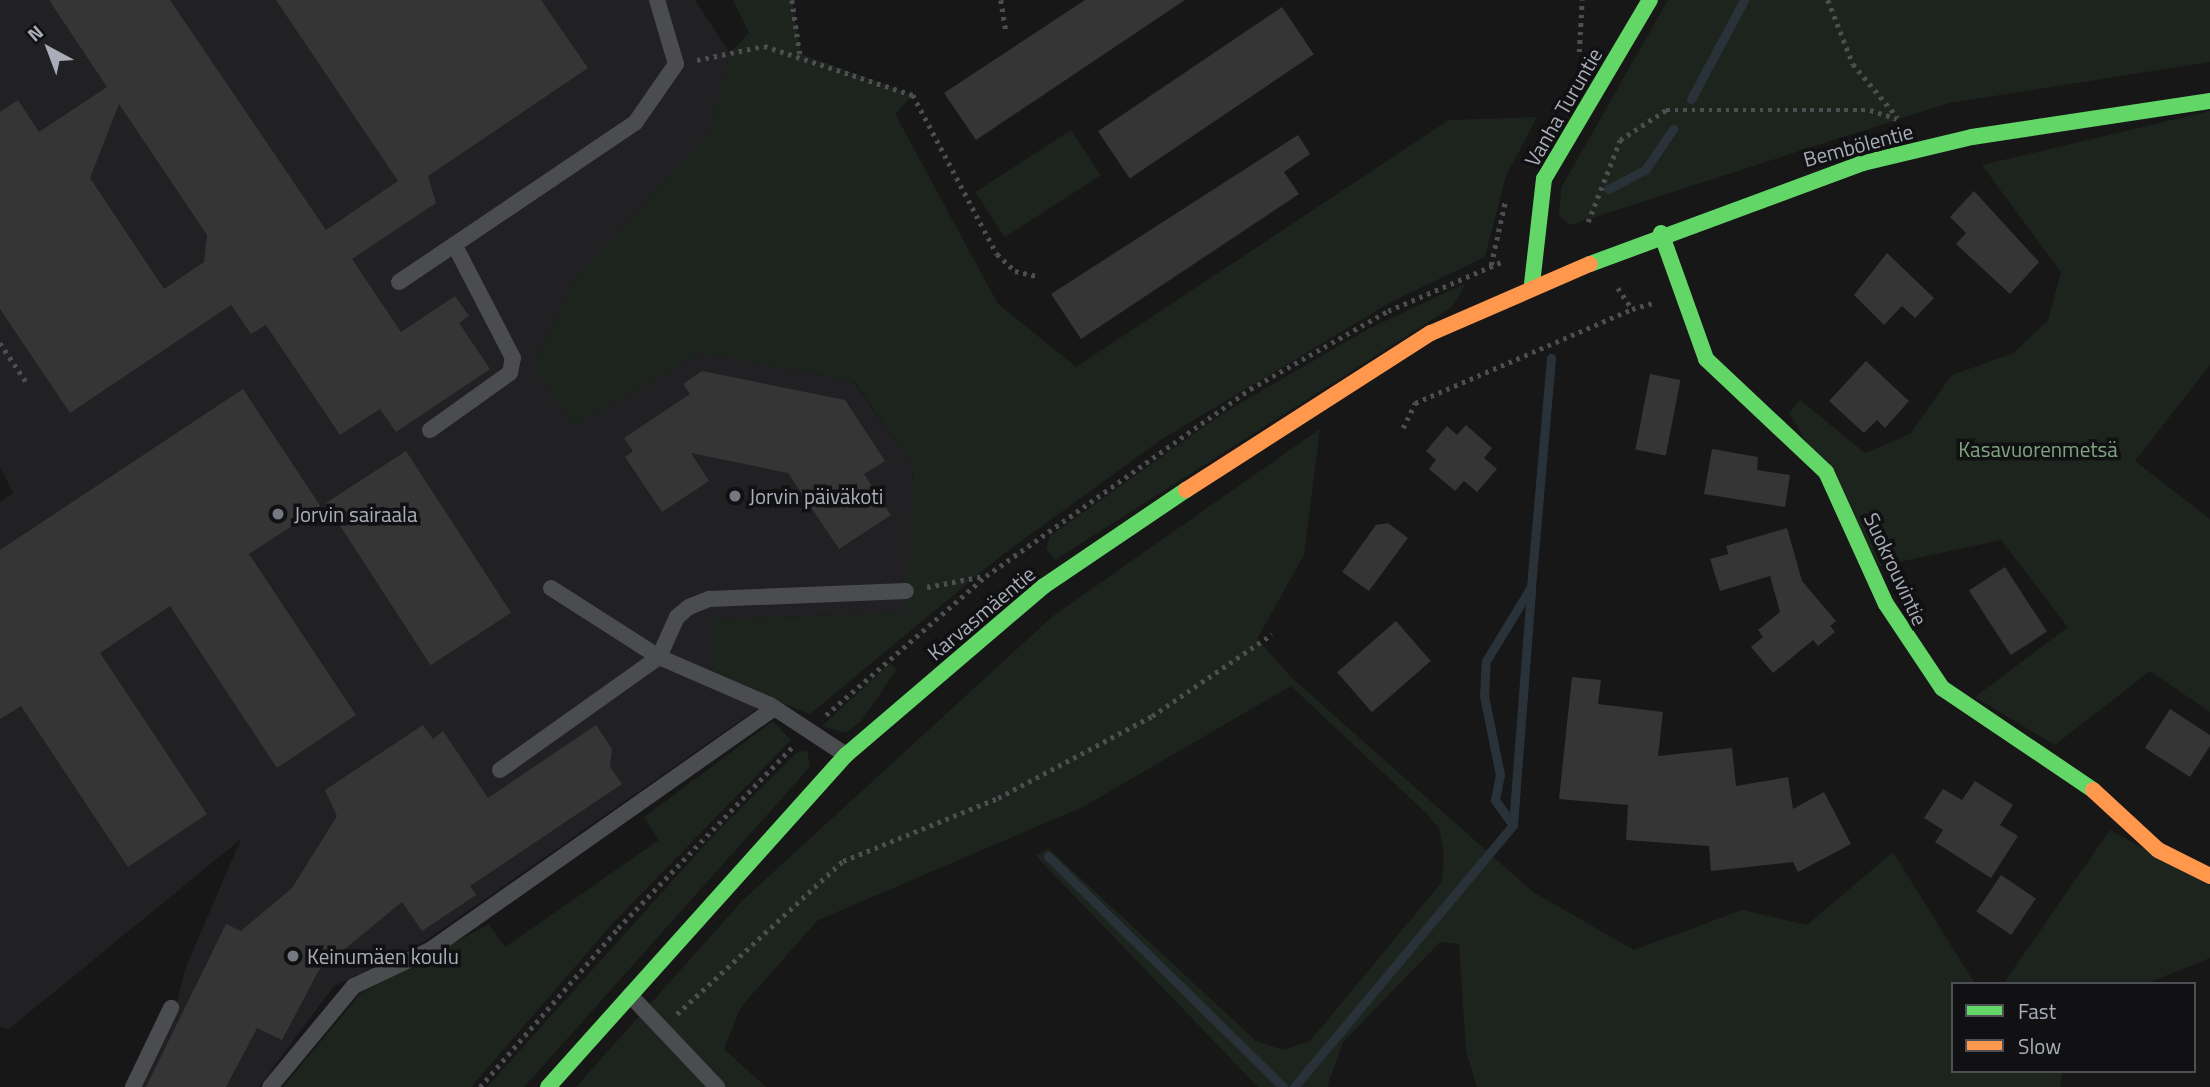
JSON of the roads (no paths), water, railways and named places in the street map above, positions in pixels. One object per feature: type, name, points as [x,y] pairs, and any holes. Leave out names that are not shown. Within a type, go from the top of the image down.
[{"type":"main road","name":"Vanha Turuntie","points":[[1532,284],[1544,178],[1650,0]]},
{"type":"main road","name":"Bembölentie","points":[[1532,284],[1661,233],[1863,163],[1972,137],[2210,101]]},
{"type":"main road","name":"Suokrouvintie","points":[[1661,233],[1706,359],[1807,448],[1826,472],[1885,604],[1942,688],[1979,719],[2073,771],[2158,850],[2210,876]]},
{"type":"main road","name":"Karvasmäentie","points":[[548,1087],[628,993],[846,755],[1044,586],[1269,432],[1431,333],[1532,284]]},
{"type":"lane","points":[[399,282],[635,123],[676,64],[657,0]]},
{"type":"lane","points":[[430,430],[509,373],[513,358],[454,246]]},
{"type":"lane","points":[[551,589],[659,657],[774,708],[846,755]]},
{"type":"lane","points":[[500,770],[659,657],[677,617],[709,600],[906,591]]},
{"type":"lane","points":[[270,1087],[355,986],[440,943],[774,708]]},
{"type":"lane","points":[[628,993],[717,1087]]},
{"type":"lane","points":[[132,1087],[171,1008]]},
{"type":"waterway","points":[[1691,99],[1744,0]]},
{"type":"waterway","points":[[1608,189],[1645,170],[1673,129]]},
{"type":"waterway","points":[[1294,1087],[1513,825],[1495,800],[1500,775],[1484,696],[1486,661],[1531,587],[1551,358]]},
{"type":"waterway","points":[[1513,825],[1531,589]]},
{"type":"waterway","points":[[1048,856],[1283,1087]]},
{"type":"place","name":"Jorvin päiväkoti","points":[[735,496]]},
{"type":"place","name":"Jorvin sairaala","points":[[278,514]]},
{"type":"place","name":"Keinumäen koulu","points":[[293,956]]},
{"type":"park label","name":"Kasavuorenmetsä","points":[[2038,449]]}]
